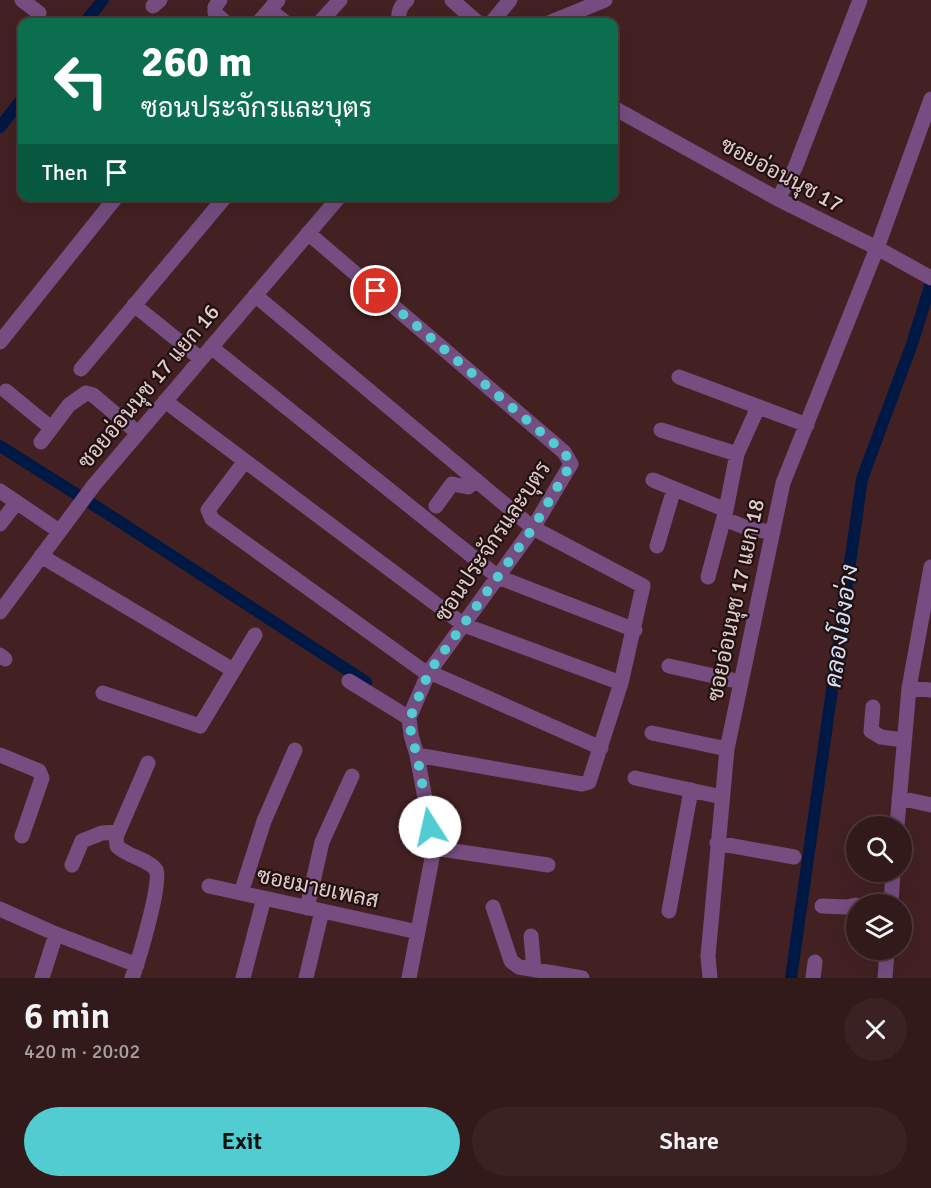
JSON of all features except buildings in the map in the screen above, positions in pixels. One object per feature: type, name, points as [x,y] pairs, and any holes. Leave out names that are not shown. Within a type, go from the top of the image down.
[{"type":"street","points":[[22,0],[39,13]]},
{"type":"street","points":[[220,0],[215,7],[215,13],[221,18]]},
{"type":"street","points":[[324,18],[340,0]]},
{"type":"street","points":[[399,18],[401,6],[407,0]]},
{"type":"street","points":[[452,0],[466,18]]},
{"type":"street","points":[[495,18],[510,0]]},
{"type":"street","points":[[778,199],[795,168],[860,0]]},
{"type":"street","points":[[560,18],[599,1]]},
{"type":"street","points":[[263,18],[274,5],[282,18]]},
{"type":"street","name":"ซอยอ่อนนุช 17 แยก 18","points":[[710,978],[708,956],[717,843],[728,749],[783,483],[877,248],[931,99]]},
{"type":"street","name":"ซอยอ่อนนุช 17","points":[[618,110],[778,199],[926,275]]},
{"type":"street","points":[[0,342],[113,201]]},
{"type":"street","points":[[81,369],[222,201]]},
{"type":"street","name":"ซอยอ่อนนุช 17 แยก 16","points":[[0,612],[94,485],[336,201]]},
{"type":"street","name":"ซอนประจักรและบุตร","points":[[308,233],[567,455],[571,464],[533,528],[429,674],[410,718]]},
{"type":"street","points":[[255,295],[533,528],[643,586],[635,630],[621,683],[602,748],[589,782],[582,784],[417,755]]},
{"type":"street","points":[[134,305],[201,359]]},
{"type":"street","points":[[211,347],[498,577],[635,630]]},
{"type":"street","points":[[679,377],[807,426]]},
{"type":"street","points":[[6,391],[51,428]]},
{"type":"street","points":[[41,442],[69,405],[82,394],[88,393],[138,434]]},
{"type":"street","points":[[165,401],[464,625],[621,683]]},
{"type":"street","points":[[708,577],[725,515],[737,454],[758,407]]},
{"type":"street","points":[[661,430],[737,454]]},
{"type":"street","points":[[245,461],[208,510],[212,519],[429,674],[602,748]]},
{"type":"street","points":[[436,506],[452,484],[468,487],[476,480]]},
{"type":"street","points":[[653,480],[750,529],[773,532]]},
{"type":"street","points":[[657,546],[674,489]]},
{"type":"street","points":[[0,491],[59,531]]},
{"type":"street","points":[[0,524],[16,503]]},
{"type":"street","points":[[41,556],[233,670]]},
{"type":"street","points":[[898,816],[909,688],[931,567]]},
{"type":"street","points":[[103,693],[200,726],[255,635]]},
{"type":"street","points":[[669,666],[741,682]]},
{"type":"street","points":[[349,681],[410,718],[411,735],[417,755],[434,848],[409,978]]},
{"type":"street","points":[[909,688],[931,690]]},
{"type":"street","points":[[873,707],[871,731],[881,737],[903,740]]},
{"type":"street","points":[[652,733],[728,749]]},
{"type":"street","points":[[241,893],[264,821],[295,750]]},
{"type":"street","points":[[0,755],[39,771],[41,774],[42,778],[22,836]]},
{"type":"street","points":[[0,909],[135,972],[155,891],[156,871],[152,866],[121,851],[117,846],[116,837],[148,763]]},
{"type":"street","points":[[307,908],[322,842],[352,776]]},
{"type":"street","points":[[635,778],[722,797]]},
{"type":"street","points":[[669,911],[692,790]]},
{"type":"street","points":[[899,798],[931,805]]},
{"type":"street","points":[[72,865],[82,841],[102,833],[118,832]]},
{"type":"street","points":[[717,843],[794,857]]},
{"type":"street","points":[[434,848],[548,865]]},
{"type":"street","name":"ซอยมายเพลส","points":[[209,886],[418,932]]},
{"type":"street","points":[[243,978],[264,898]]},
{"type":"street","points":[[822,906],[846,907]]},
{"type":"street","points":[[493,907],[511,961],[519,967],[582,978]]},
{"type":"street","points":[[306,978],[322,911]]},
{"type":"street","points":[[42,978],[57,934]]},
{"type":"street","points":[[531,936],[534,970]]},
{"type":"street","points":[[885,978],[886,960]]},
{"type":"street","points":[[813,978],[815,962]]},
{"type":"waterway","points":[[88,18],[103,0]]},
{"type":"waterway","points":[[0,127],[18,104]]},
{"type":"waterway","name":"คลองโอ่งอ่าง","points":[[791,978],[862,479],[912,344],[931,283]]},
{"type":"waterway","points":[[0,446],[366,682]]},
{"type":"route","points":[[376,291],[564,452],[571,464],[533,528],[429,672],[418,695],[410,718],[411,735],[417,755],[430,827]]}]
